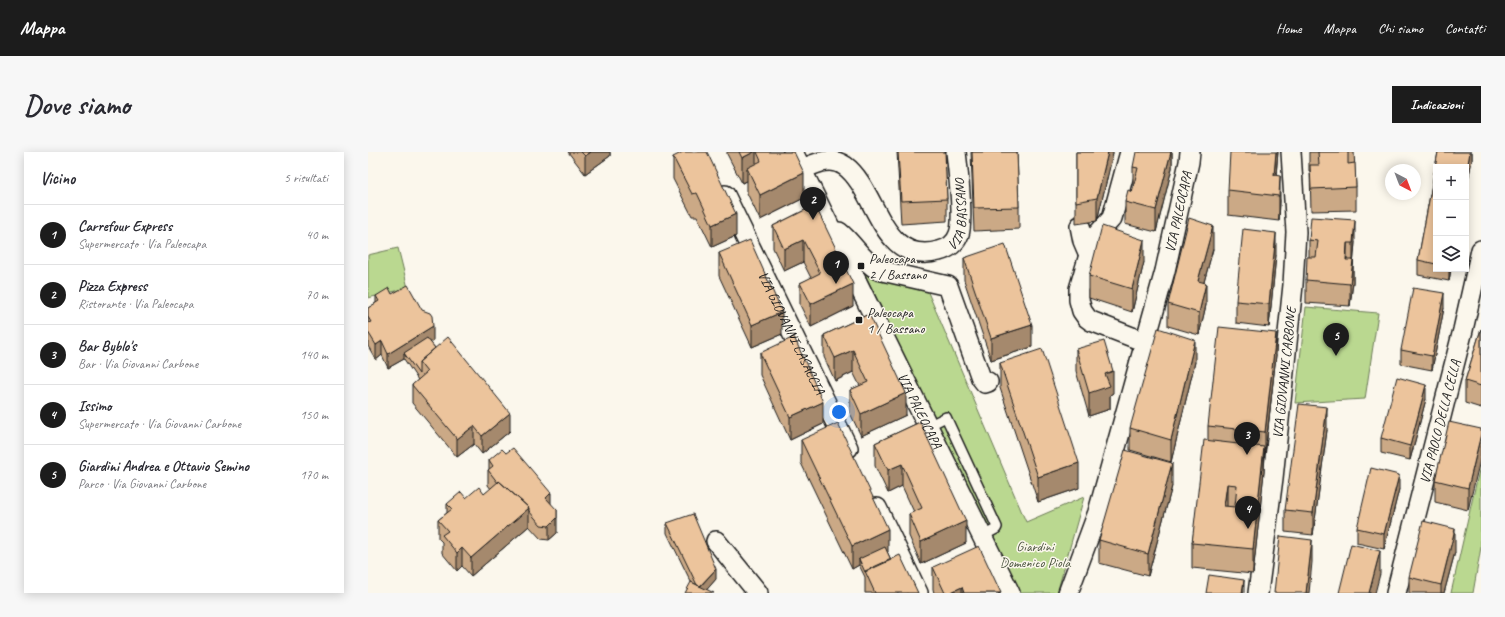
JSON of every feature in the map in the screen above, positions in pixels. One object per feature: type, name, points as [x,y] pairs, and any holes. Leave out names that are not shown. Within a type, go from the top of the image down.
[{"type":"street","name":"VIA PALEOCAPA","points":[[794,152],[1010,593]]},
{"type":"street","name":"VIA BASSANO","points":[[802,169],[826,160],[837,162],[845,166],[853,173],[890,235],[908,249],[921,253],[934,253],[950,246],[960,234],[961,220],[956,152]]},
{"type":"street","points":[[1130,152],[1112,218],[1113,229],[1094,238],[1079,295],[1080,307],[1084,315],[1091,321],[1145,342]]},
{"type":"street","name":"VIA PALEOCAPA","points":[[1068,593],[1098,512],[1165,271],[1190,152]]},
{"type":"street","name":"VIA GIOVANNI CARBONE","points":[[1258,593],[1293,285],[1296,232],[1291,152]]},
{"type":"street","name":"VIA GIOVANNI CASACCIA","points":[[718,179],[741,230],[749,241],[856,464]]},
{"type":"street","name":"VIA PALEOCAPA","points":[[831,226],[860,253],[869,265],[878,270],[946,279],[981,378],[985,383],[988,382]]},
{"type":"street","points":[[1080,226],[1082,241],[1089,255]]},
{"type":"street","name":"VIA PAOLO DELLA CELLA","points":[[1396,593],[1463,330],[1481,250]]},
{"type":"street","points":[[870,492],[918,593]]},
{"type":"street","points":[[716,541],[758,593]]},
{"type":"green space","points":[[398,248],[408,288],[368,298],[368,255]]},
{"type":"green space","name":"Giardini Domenico Piola","points":[[864,272],[924,283],[1026,522],[1084,497],[1057,593],[1018,593]]},
{"type":"green space","points":[[1306,307],[1378,313],[1365,399],[1295,403]]},
{"type":"green space","points":[[1481,462],[1481,547],[1473,593],[1451,593]]},
{"type":"building","points":[[581,152],[591,152],[585,156]]},
{"type":"building","points":[[683,152],[707,152],[736,214],[712,225],[697,193],[692,194],[673,157]]},
{"type":"building","points":[[739,152],[754,152],[742,158]]},
{"type":"building","points":[[757,152],[794,152],[804,173],[760,195],[747,168],[761,161]]},
{"type":"building","points":[[898,152],[945,152],[947,199],[901,201]]},
{"type":"building","points":[[972,152],[1017,152],[1019,207],[974,208]]},
{"type":"building","points":[[1076,152],[1108,152],[1097,198],[1076,202]]},
{"type":"building","points":[[1136,152],[1171,152],[1156,210],[1125,202],[1128,190],[1132,192],[1138,168],[1133,167]]},
{"type":"building","points":[[1230,152],[1276,152],[1274,175],[1280,176],[1279,196],[1228,190]]},
{"type":"building","points":[[1318,152],[1348,152],[1348,164],[1355,163],[1356,187],[1311,189],[1310,165],[1319,165]]},
{"type":"building","points":[[1438,152],[1470,152],[1468,164],[1436,164]]},
{"type":"building","points":[[1433,179],[1433,263],[1418,260]]},
{"type":"building","points":[[815,205],[853,284],[811,304],[800,283],[820,273],[803,240],[784,249],[773,226]]},
{"type":"building","points":[[1311,217],[1355,220],[1353,243],[1347,243],[1346,260],[1353,260],[1350,284],[1306,280],[1307,257],[1316,257],[1318,241],[1309,240]]},
{"type":"building","points":[[1189,218],[1213,226],[1198,281],[1206,283],[1199,313],[1168,304]]},
{"type":"building","points":[[1102,226],[1144,240],[1132,289],[1089,276]]},
{"type":"building","points":[[1243,229],[1276,233],[1269,304],[1236,301]]},
{"type":"building","points":[[750,240],[782,312],[752,325],[719,253]]},
{"type":"building","points":[[1005,244],[1032,325],[991,338],[964,258]]},
{"type":"building","points":[[408,285],[422,310],[430,313],[432,316],[433,326],[388,354],[382,341],[376,345],[368,332],[368,323],[371,322],[368,317],[368,308],[379,301],[376,296],[389,288],[392,294]]},
{"type":"building","points":[[1413,288],[1444,293],[1432,356],[1401,350]]},
{"type":"building","points":[[869,314],[906,393],[861,414],[850,390],[868,382],[853,350],[835,358],[824,335]]},
{"type":"building","points":[[1219,327],[1276,333],[1265,432],[1208,426]]},
{"type":"building","points":[[1158,328],[1195,340],[1171,440],[1130,428]]},
{"type":"building","points":[[1481,329],[1481,386],[1465,381]]},
{"type":"building","points":[[448,337],[510,413],[482,436],[474,426],[457,439],[412,385],[427,372],[419,362]]},
{"type":"building","points":[[794,337],[823,402],[790,417],[760,353]]},
{"type":"building","points":[[427,338],[435,348],[419,362],[419,374],[404,353]]},
{"type":"building","points":[[1104,341],[1113,371],[1105,374],[1110,386],[1089,393],[1076,349]]},
{"type":"building","points":[[1042,349],[1079,463],[1038,477],[1000,363]]},
{"type":"building","points":[[1397,377],[1426,385],[1410,446],[1381,438]]},
{"type":"building","points":[[1299,404],[1327,407],[1313,513],[1285,510]]},
{"type":"building","points":[[920,422],[966,521],[921,542],[909,514],[922,508],[902,464],[888,470],[875,443]]},
{"type":"building","points":[[1449,422],[1481,429],[1468,488],[1435,480]]},
{"type":"building","points":[[838,423],[888,529],[852,546],[801,440]]},
{"type":"building","points":[[1204,440],[1264,447],[1253,549],[1192,543]],"holes":[[[1227,484],[1237,485],[1235,507],[1224,506]]]},
{"type":"building","points":[[513,448],[551,493],[546,498],[557,510],[557,518],[549,526],[541,525],[529,511],[529,508],[499,481],[498,483],[488,470],[493,466],[489,460],[502,449],[506,453]]},
{"type":"building","points":[[1125,450],[1172,463],[1148,554],[1099,540]]},
{"type":"building","points":[[1371,468],[1399,475],[1384,534],[1357,528]]},
{"type":"building","points":[[499,481],[529,508],[471,558],[462,548],[457,553],[442,535],[448,531],[438,520],[452,509],[447,504],[461,492],[466,498],[479,487],[484,494]]},
{"type":"building","points":[[693,514],[716,569],[700,586],[697,585],[667,523]]},
{"type":"building","points":[[1423,521],[1455,529],[1441,585],[1409,577]]},
{"type":"building","points":[[1280,536],[1312,540],[1306,593],[1274,593]]},
{"type":"building","points":[[1351,544],[1380,551],[1369,593],[1339,593]]},
{"type":"building","points":[[979,546],[1001,593],[964,593],[962,587],[949,593],[945,593],[933,567]]},
{"type":"building","points":[[885,547],[891,560],[865,572],[859,559]]},
{"type":"building","points":[[900,555],[918,593],[875,593],[865,571]]},
{"type":"building","points":[[1209,575],[1244,580],[1242,593],[1206,593]]},
{"type":"building","points":[[691,582],[714,593],[685,593]]},
{"type":"place","name":"Pizza Express","points":[[813,220]]},
{"type":"place","name":"Paleocapa 2 / Bassano","points":[[861,266]]},
{"type":"place","name":"Carrefour Express","points":[[836,284]]},
{"type":"place","name":"Paleocapa 1 / Bassano","points":[[859,320]]},
{"type":"place","name":"Giardini Andrea e Ottavio Semino","points":[[1336,356]]},
{"type":"place","name":"Bar Byblo's","points":[[1247,455]]},
{"type":"place","name":"Issimo","points":[[1248,529]]}]
